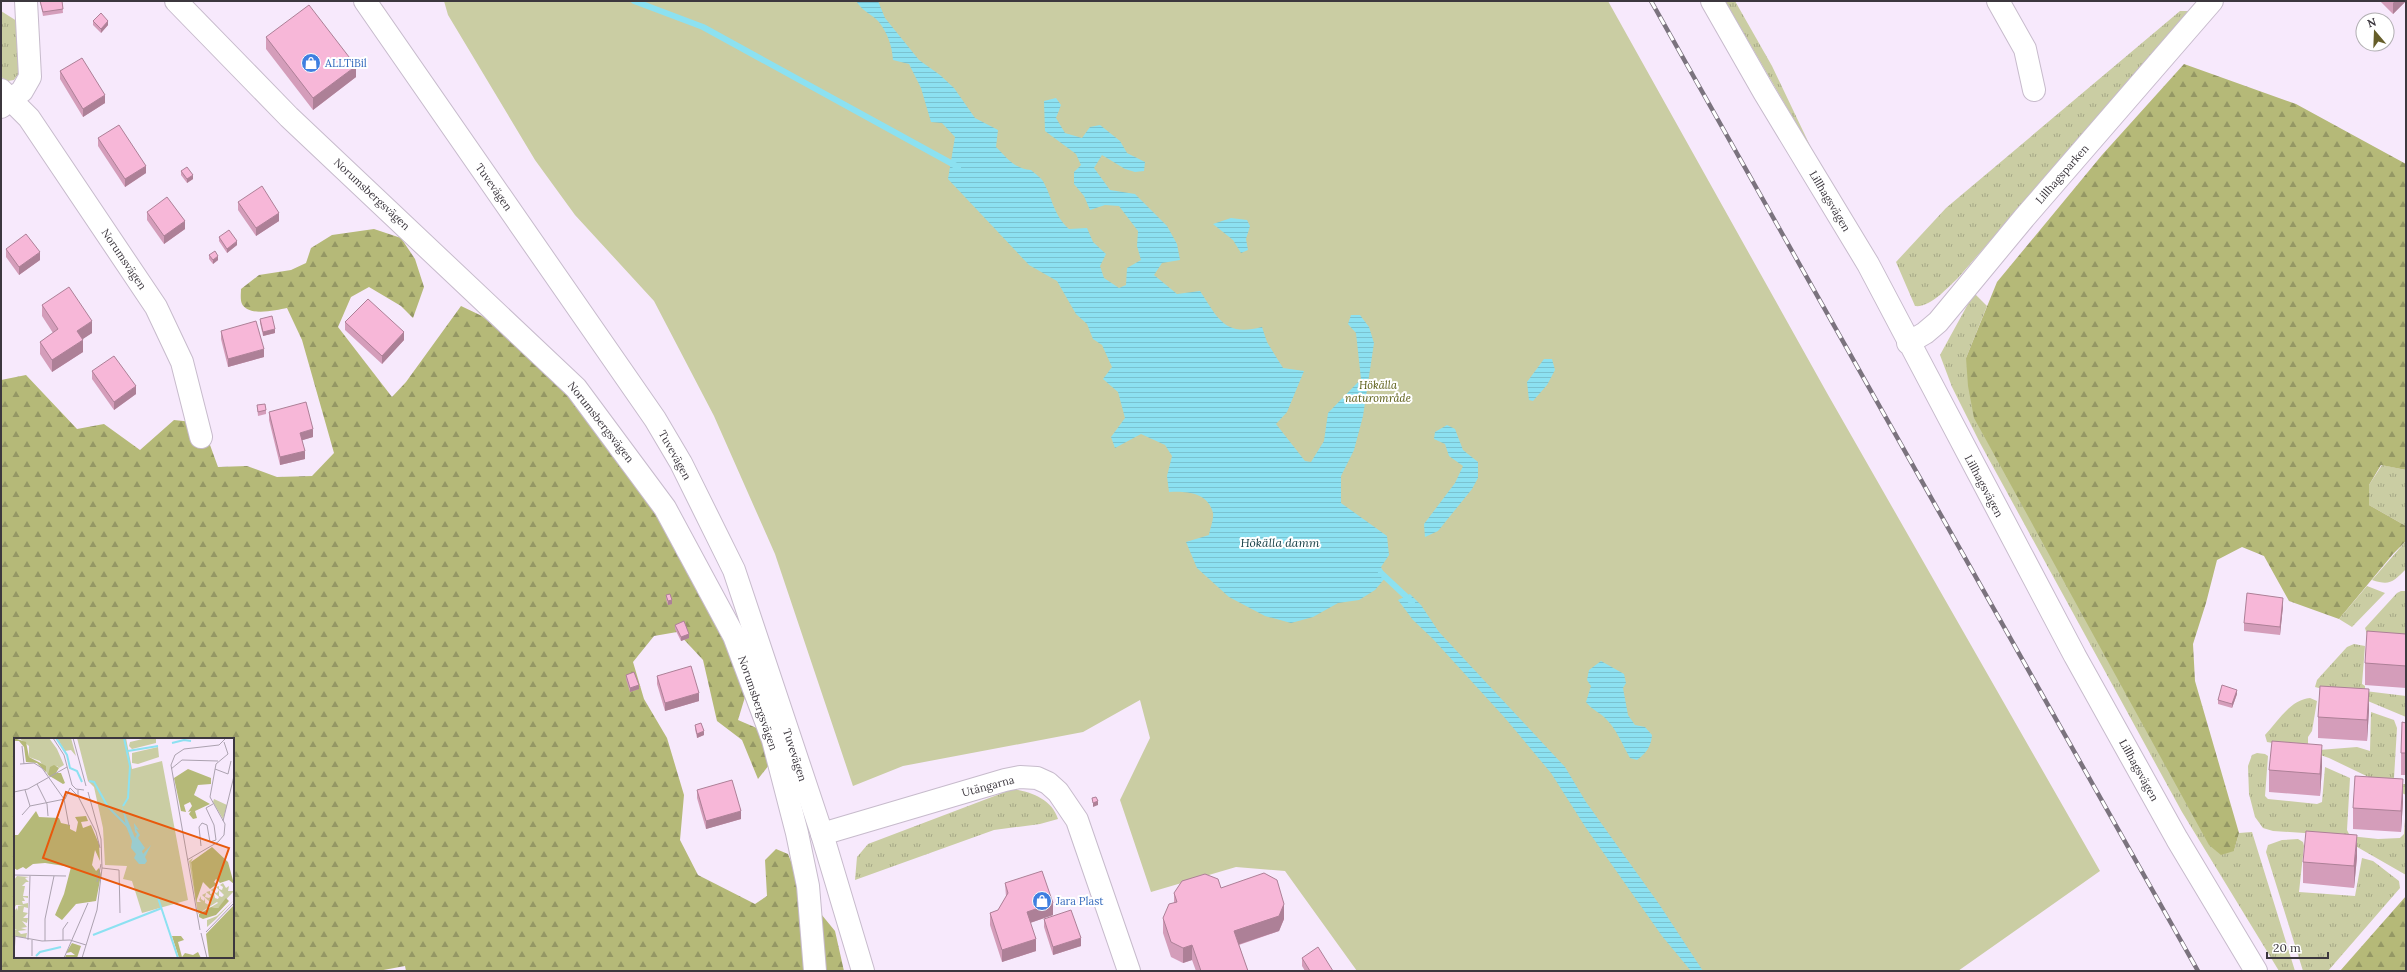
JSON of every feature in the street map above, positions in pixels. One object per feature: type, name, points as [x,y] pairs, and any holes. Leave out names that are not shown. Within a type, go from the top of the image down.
[{"type":"street","name":"Norumsvägen","points":[[26,1],[30,76],[22,91],[5,99],[29,118],[156,307],[182,362],[201,437]]},
{"type":"street","name":"Norumsbergsvägen","points":[[176,1],[289,117],[576,388],[665,508],[734,636],[773,740],[797,833],[808,886],[815,971]]},
{"type":"street","name":"Tuvevägen","points":[[365,1],[655,419],[681,463],[734,570],[822,834],[862,971]]},
{"type":"street","name":"Lillhagsvägen","points":[[1712,1],[1764,92],[1868,264],[1908,343],[2075,656],[2177,839],[2256,971]]},
{"type":"street","points":[[1998,1],[2025,49],[2034,90]]},
{"type":"street","name":"Lillhagsparken","points":[[1908,343],[1925,333],[1938,322],[2024,218],[2212,1]]},
{"type":"street","name":"Utängarna","points":[[822,834],[1005,780],[1020,777],[1037,778],[1048,783],[1058,792],[1077,820],[1130,971]]},
{"type":"green space","name":"Hökälla naturområde","points":[[444,1],[1608,1],[1827,393],[2100,871],[1958,971],[1357,971],[1285,871],[1236,867],[1151,892],[1120,800],[1150,738],[1140,700],[1083,732],[903,766],[853,786],[775,554],[714,416],[654,301],[575,215],[535,160],[448,15]]},
{"type":"green space","points":[[1725,1],[1735,1],[1772,66],[1815,156]]},
{"type":"green space","points":[[1,11],[20,23],[22,69],[14,80],[8,81],[1,77]]},
{"type":"green space","points":[[2180,11],[2189,11],[1958,278],[1944,292],[1932,301],[1921,306],[1915,306],[1896,262],[1946,208]]},
{"type":"green space","points":[[2184,64],[2296,104],[2406,164],[2406,470],[2381,465],[2369,485],[2369,505],[2406,526],[2406,541],[2393,554],[2339,619],[2289,601],[2264,556],[2242,547],[2217,560],[2206,603],[2193,644],[2195,681],[2239,833],[2234,851],[2221,855],[2209,845],[1974,418],[1968,386],[1966,358],[1997,282],[2102,155]]},
{"type":"green space","points":[[374,229],[401,238],[415,259],[424,287],[413,318],[401,306],[369,287],[351,297],[338,327],[392,397],[406,382],[461,306],[482,316],[528,355],[575,402],[668,530],[714,617],[731,657],[745,697],[738,720],[759,729],[769,765],[758,779],[742,740],[717,721],[703,660],[677,632],[654,636],[633,662],[644,699],[667,738],[684,795],[680,840],[698,875],[755,904],[767,896],[765,860],[776,849],[788,854],[803,892],[835,931],[844,971],[406,971],[405,966],[378,971],[1,971],[1,380],[26,375],[77,429],[104,424],[140,450],[174,420],[202,423],[218,467],[247,466],[277,477],[312,476],[334,453],[302,340],[287,308],[256,312],[245,308],[241,299],[241,289],[259,275],[291,270],[306,263],[311,248],[332,235]]},
{"type":"green space","points":[[1974,293],[1987,306],[1966,358],[2234,851],[2239,833],[2252,832],[2295,971],[2279,971],[2182,812],[1980,443],[1952,387],[1940,355]]},
{"type":"green space","points":[[2382,465],[2406,470],[2406,526],[2369,505],[2369,485]]},
{"type":"green space","points":[[2406,541],[2406,569],[2391,582],[2383,583],[2372,580]]},
{"type":"green space","points":[[2367,586],[2385,593],[2352,627],[2339,619]]},
{"type":"green space","points":[[2406,591],[2406,646],[2367,634],[2365,628],[2397,593]]},
{"type":"green space","points":[[2354,644],[2365,646],[2362,684],[2365,686],[2365,691],[2406,696],[2406,717],[2363,699],[2315,687],[2317,680],[2347,647]]},
{"type":"green space","points":[[2310,698],[2317,701],[2312,731],[2308,737],[2308,747],[2319,750],[2357,747],[2370,751],[2371,712],[2394,720],[2397,728],[2394,778],[2399,784],[2406,784],[2406,795],[2329,758],[2300,748],[2267,742],[2265,735],[2285,712],[2296,703]]},
{"type":"green space","points":[[2257,753],[2268,756],[2265,796],[2268,799],[2317,804],[2322,802],[2325,767],[2350,778],[2347,830],[2350,836],[2378,839],[2400,838],[2404,834],[2406,803],[2406,875],[2345,840],[2319,834],[2273,831],[2263,828],[2255,817],[2249,794],[2248,766],[2252,755]]},
{"type":"green space","points":[[1013,789],[1027,792],[1046,802],[1051,806],[1058,819],[1040,824],[994,830],[855,880],[857,857],[868,844]]},
{"type":"green space","points":[[2298,839],[2303,842],[2304,846],[2299,892],[2355,896],[2362,858],[2373,861],[2399,881],[2400,888],[2328,971],[2303,971],[2266,852],[2268,845],[2282,840]]},
{"type":"green space","points":[[2406,896],[2406,971],[2340,971]]},
{"type":"water","name":"Hökälla damm","points":[[856,1],[878,1],[885,18],[919,60],[940,75],[954,88],[975,118],[998,130],[996,147],[1020,168],[1031,170],[1042,179],[1056,212],[1069,229],[1087,228],[1093,242],[1106,254],[1100,266],[1104,278],[1119,288],[1126,285],[1127,268],[1141,260],[1137,246],[1138,231],[1119,206],[1105,205],[1090,210],[1084,196],[1074,184],[1074,172],[1081,165],[1076,154],[1045,131],[1044,101],[1056,98],[1061,105],[1056,118],[1065,133],[1082,138],[1090,127],[1100,125],[1120,141],[1127,153],[1145,162],[1144,171],[1135,172],[1125,169],[1102,155],[1094,168],[1110,190],[1135,194],[1167,226],[1177,244],[1180,260],[1162,263],[1154,275],[1177,294],[1200,291],[1218,317],[1230,327],[1249,329],[1262,327],[1267,342],[1283,368],[1304,371],[1287,412],[1276,424],[1305,461],[1311,462],[1324,441],[1328,413],[1361,379],[1356,333],[1348,324],[1351,315],[1360,315],[1369,327],[1374,343],[1363,416],[1354,450],[1341,476],[1341,503],[1387,536],[1389,555],[1381,567],[1386,577],[1375,590],[1359,600],[1338,603],[1313,617],[1291,623],[1265,616],[1229,597],[1197,568],[1186,542],[1209,535],[1213,515],[1210,506],[1196,494],[1169,492],[1167,476],[1172,456],[1165,445],[1141,434],[1115,448],[1111,437],[1125,418],[1118,392],[1103,379],[1112,367],[1102,345],[1093,339],[1087,324],[1076,314],[1057,281],[1029,265],[948,179],[955,137],[942,123],[931,122],[921,88],[909,64],[893,60],[892,50],[885,31],[879,22]]},
{"type":"water","points":[[1231,218],[1247,220],[1250,226],[1246,239],[1248,250],[1241,253],[1233,240],[1213,224]]},
{"type":"water","points":[[1544,359],[1552,359],[1555,370],[1547,385],[1533,401],[1529,400],[1527,382]]},
{"type":"water","points":[[1447,425],[1455,429],[1463,450],[1478,462],[1478,478],[1472,489],[1438,531],[1425,537],[1424,524],[1455,483],[1463,466],[1449,456],[1445,444],[1434,439],[1435,432]]},
{"type":"water","points":[[1410,594],[1421,605],[1439,632],[1565,767],[1586,802],[1659,904],[1703,971],[1691,971],[1662,936],[1586,828],[1551,773],[1505,718],[1433,639],[1413,620],[1398,600]]},
{"type":"water","points":[[1601,661],[1624,674],[1626,683],[1623,688],[1628,715],[1635,725],[1645,727],[1652,735],[1648,749],[1637,760],[1630,758],[1611,724],[1586,702],[1591,686],[1587,680],[1589,670]]},
{"type":"building","points":[[40,1],[62,1],[63,9],[43,12]]},
{"type":"building","name":"ALLTiBil","points":[[309,5],[356,66],[313,98],[266,37]]},
{"type":"building","points":[[101,13],[108,21],[101,29],[93,21]]},
{"type":"building","points":[[82,58],[105,95],[83,109],[60,71]]},
{"type":"building","points":[[119,125],[146,166],[125,179],[98,138]]},
{"type":"building","points":[[187,167],[193,175],[187,179],[181,171]]},
{"type":"building","points":[[262,186],[279,213],[256,228],[238,202]]},
{"type":"building","points":[[167,197],[185,221],[164,236],[147,212]]},
{"type":"building","points":[[229,230],[237,241],[227,249],[219,237]]},
{"type":"building","points":[[26,234],[40,252],[19,267],[6,249]]},
{"type":"building","points":[[215,251],[218,256],[213,260],[209,255]]},
{"type":"building","points":[[69,287],[92,321],[77,331],[83,340],[52,360],[40,342],[58,329],[42,305]]},
{"type":"building","points":[[368,299],[404,332],[382,356],[345,322]]},
{"type":"building","points":[[272,316],[275,329],[263,332],[260,319]]},
{"type":"building","points":[[256,321],[264,349],[228,359],[221,331]]},
{"type":"building","points":[[114,356],[136,386],[114,402],[92,371]]},
{"type":"building","points":[[306,402],[313,429],[300,433],[305,451],[280,457],[269,412]]},
{"type":"building","points":[[265,404],[266,410],[258,412],[257,405]]},
{"type":"building","points":[[2247,593],[2283,598],[2280,627],[2244,623]]},
{"type":"building","points":[[670,594],[672,600],[668,601],[666,595]]},
{"type":"building","points":[[684,621],[689,634],[681,637],[675,625]]},
{"type":"building","points":[[2367,631],[2406,634],[2406,666],[2365,663]]},
{"type":"building","points":[[691,666],[699,693],[665,703],[657,676]]},
{"type":"building","points":[[634,672],[639,685],[630,688],[626,675]]},
{"type":"building","points":[[2222,685],[2237,690],[2232,704],[2218,700]]},
{"type":"building","points":[[2320,686],[2369,689],[2367,720],[2318,717]]},
{"type":"building","points":[[2402,722],[2406,723],[2406,753],[2401,753]]},
{"type":"building","points":[[701,723],[704,731],[697,734],[695,725]]},
{"type":"building","points":[[2272,741],[2322,745],[2320,774],[2269,770]]},
{"type":"building","points":[[2355,776],[2403,779],[2401,811],[2353,808]]},
{"type":"building","points":[[732,780],[741,811],[706,821],[697,790]]},
{"type":"building","points":[[1096,797],[1098,801],[1093,803],[1092,798]]},
{"type":"building","points":[[2306,831],[2357,835],[2354,866],[2303,862]]},
{"type":"building","points":[[1042,871],[1053,903],[1027,912],[1036,939],[1002,950],[990,913],[998,910],[1008,893],[1005,883]]},
{"type":"building","points":[[1264,873],[1277,880],[1284,904],[1279,916],[1234,931],[1248,971],[1201,971],[1192,945],[1183,948],[1171,942],[1163,918],[1169,904],[1177,902],[1174,893],[1182,881],[1205,874],[1218,879],[1221,888]]},
{"type":"building","points":[[1071,910],[1081,938],[1053,947],[1044,919]]},
{"type":"building","points":[[1318,947],[1333,971],[1310,971],[1302,958]]},
{"type":"waterway","points":[[634,1],[703,27],[958,167]]},
{"type":"waterway","points":[[1381,573],[1412,602]]},
{"type":"railway","points":[[1651,1],[2198,971]]},
{"type":"place","name":"ALLTiBil","points":[[311,63]]},
{"type":"place","name":"Jara Plast","points":[[1042,901]]}]
